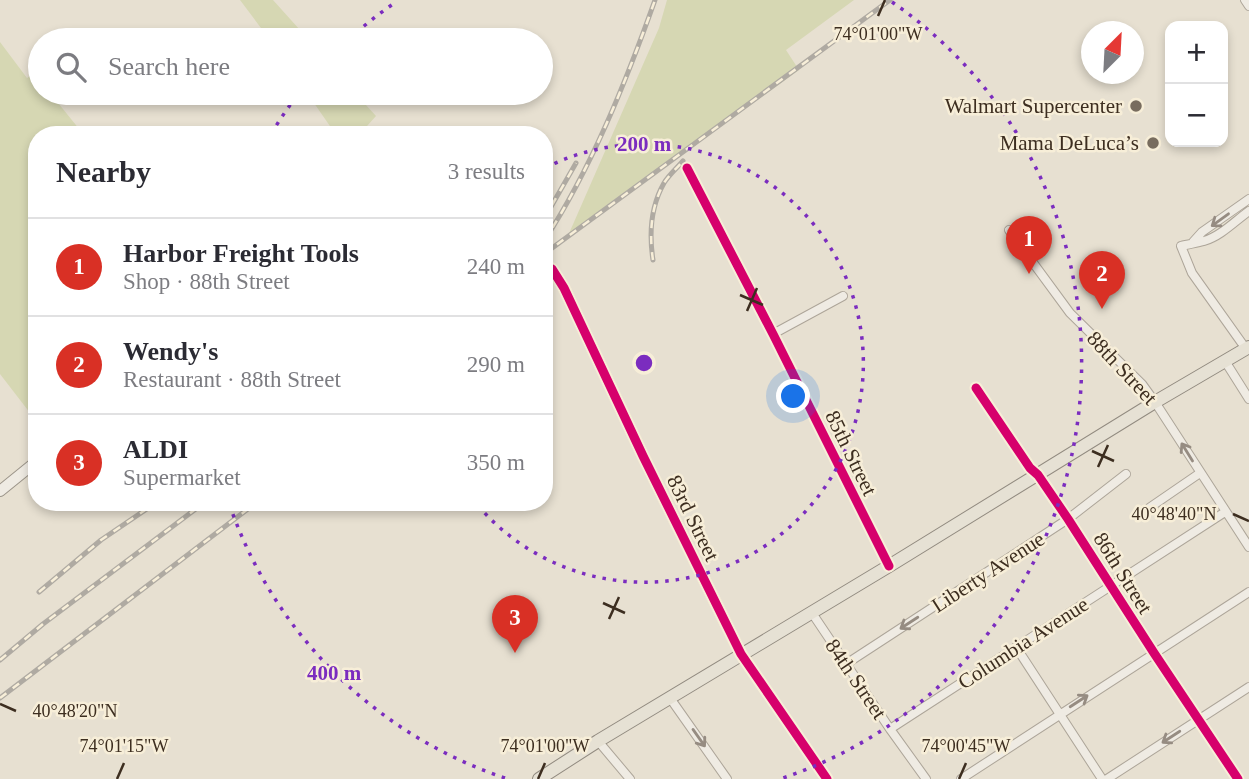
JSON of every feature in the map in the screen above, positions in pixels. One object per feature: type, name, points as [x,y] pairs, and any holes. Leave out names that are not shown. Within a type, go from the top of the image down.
[{"type":"main road","points":[[539,779],[1155,401],[1248,348]]},
{"type":"street","points":[[1245,0],[1249,6]]},
{"type":"street","name":"85th Street","points":[[687,169],[889,566]]},
{"type":"street","points":[[1193,242],[1202,232],[1249,199]]},
{"type":"street","points":[[1248,348],[1192,273],[1181,246],[1207,240],[1219,234],[1249,211]]},
{"type":"street","name":"88th Street","points":[[1009,230],[1070,313],[1133,374],[1155,401],[1249,547]]},
{"type":"street","name":"83rd Street","points":[[553,271],[564,288],[740,654],[827,779]]},
{"type":"street","points":[[773,334],[843,296]]},
{"type":"street","points":[[1225,360],[1249,399]]},
{"type":"street","name":"86th Street","points":[[975,388],[1068,519],[1238,779]]},
{"type":"street","points":[[0,491],[28,468]]},
{"type":"street","points":[[1149,508],[1200,473]]},
{"type":"street","name":"Liberty Avenue","points":[[846,664],[1068,519],[1126,474]]},
{"type":"street","name":"Columbia Avenue","points":[[890,729],[1225,512]]},
{"type":"street","points":[[961,779],[1249,592]]},
{"type":"street","name":"84th Street","points":[[812,613],[921,777]]},
{"type":"street","points":[[1016,647],[1104,779],[1249,687]]},
{"type":"street","points":[[670,698],[727,779]]},
{"type":"street","points":[[598,741],[630,779]]},
{"type":"green space","points":[[240,0],[273,0],[298,28],[261,28]]},
{"type":"green space","points":[[667,0],[854,0],[786,50],[799,70],[567,238],[659,28]]},
{"type":"green space","points":[[0,42],[28,77],[28,105],[60,105],[77,126],[28,126],[28,410],[0,374]]},
{"type":"green space","points":[[315,105],[366,105],[376,116],[367,126],[330,126]]},
{"type":"railway","points":[[553,226],[606,124],[655,0]]},
{"type":"railway","points":[[553,247],[890,0]]},
{"type":"railway","points":[[653,260],[651,230],[656,201],[664,183],[683,161]]},
{"type":"railway","points":[[553,203],[576,163]]},
{"type":"railway","points":[[39,592],[101,540],[144,511]]},
{"type":"railway","points":[[0,660],[43,624],[193,511]]},
{"type":"railway","points":[[0,698],[245,511]]},
{"type":"cycle path","points":[[687,168],[889,566]]},
{"type":"cycle path","points":[[553,271],[564,288],[741,654],[827,779]]},
{"type":"cycle path","points":[[976,388],[1068,519],[1238,779]]},
{"type":"place","name":"Walmart Supercenter","points":[[1136,106]]},
{"type":"place","name":"Mama DeLuca’s","points":[[1153,143]]},
{"type":"place","name":"Harbor Freight Tools","points":[[1029,274]]},
{"type":"place","name":"Wendy's","points":[[1102,309]]},
{"type":"place","name":"ALDI","points":[[515,653]]}]
